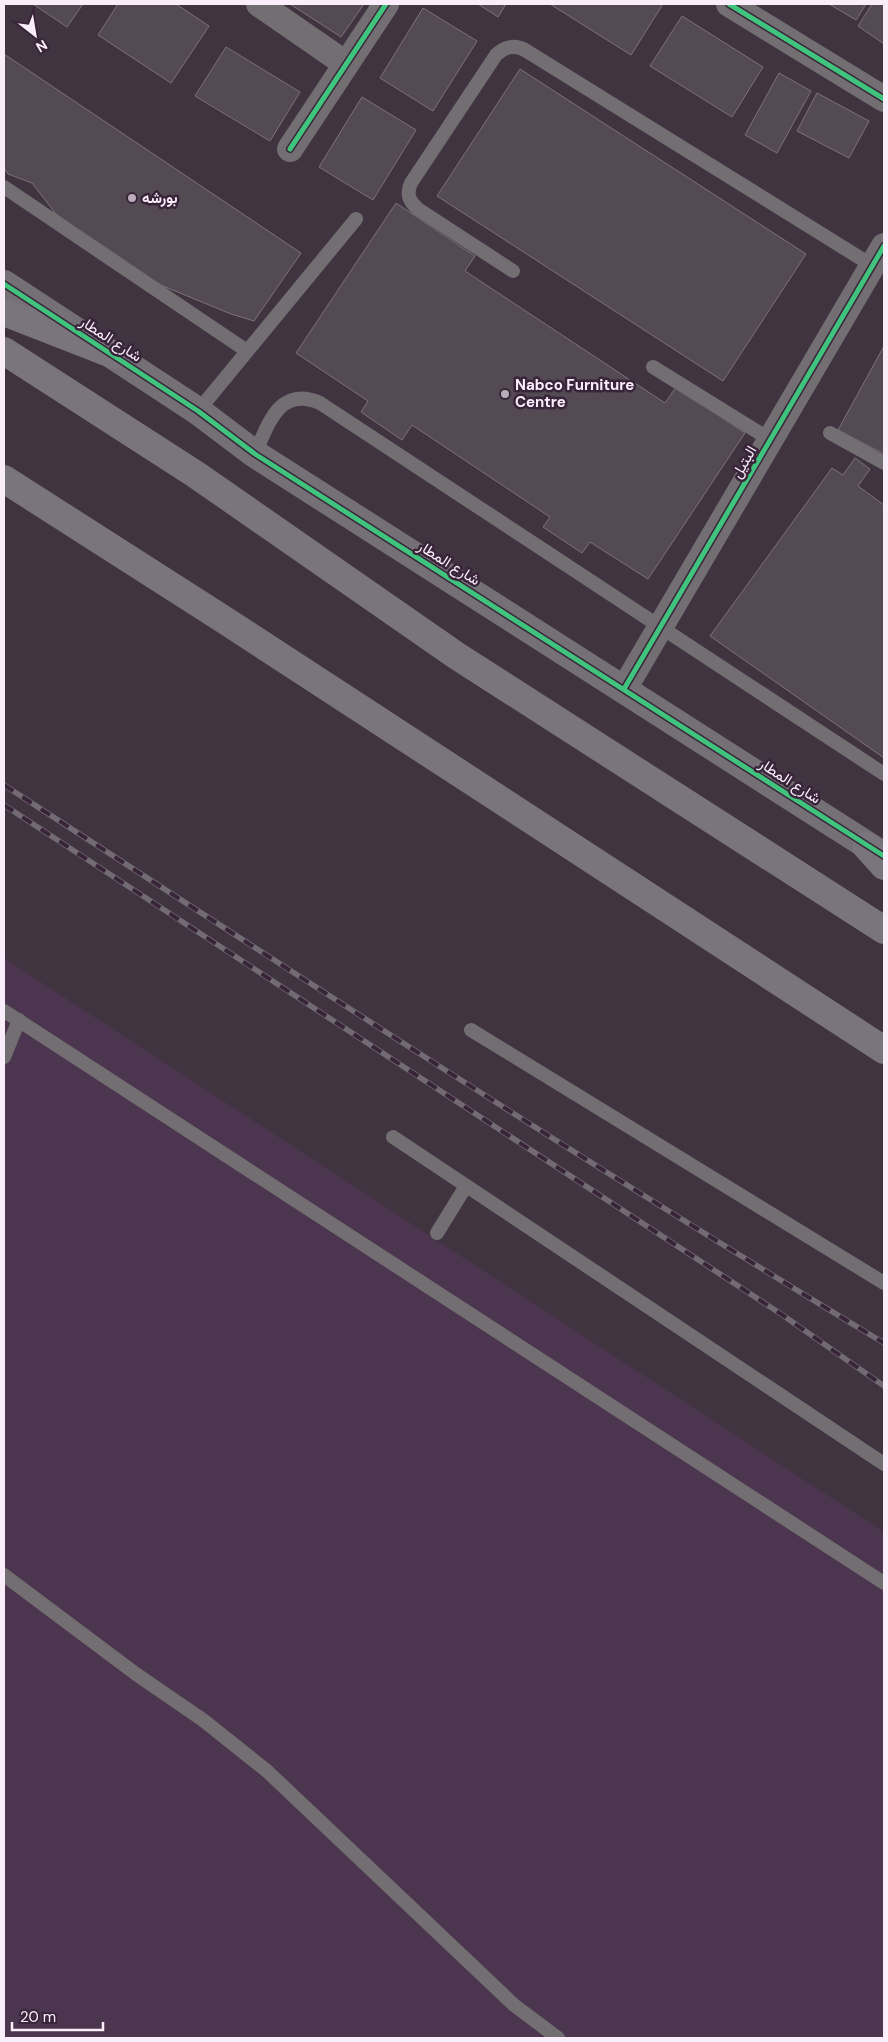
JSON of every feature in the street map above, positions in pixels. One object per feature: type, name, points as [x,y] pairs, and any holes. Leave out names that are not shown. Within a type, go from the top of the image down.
[{"type":"highway","points":[[4,312],[114,355]]},
{"type":"highway","points":[[4,351],[195,474],[457,656],[884,930]]},
{"type":"highway","points":[[4,479],[226,621],[884,1050]]},
{"type":"highway","points":[[875,851],[884,866]]},
{"type":"street","points":[[259,4],[346,64]]},
{"type":"street","points":[[290,149],[386,4]]},
{"type":"street","points":[[729,4],[884,99]]},
{"type":"street","name":"البتيل","points":[[624,689],[879,256]]},
{"type":"street","name":"شارع المطار","points":[[4,284],[198,411],[255,454],[875,851]]},
{"type":"lane","points":[[513,271],[418,209],[409,197],[408,190],[496,55],[501,50],[515,46],[525,50],[879,256]]},
{"type":"lane","points":[[4,187],[248,351]]},
{"type":"lane","points":[[198,411],[356,219]]},
{"type":"lane","points":[[653,367],[771,440]]},
{"type":"lane","points":[[255,454],[277,409],[293,400],[302,398],[320,402],[884,774]]},
{"type":"lane","points":[[830,433],[884,463]]},
{"type":"lane","points":[[4,1011],[884,1583]]},
{"type":"lane","points":[[4,1057],[19,1020]]},
{"type":"lane","points":[[471,1030],[884,1283]]},
{"type":"lane","points":[[393,1138],[884,1464]]},
{"type":"lane","points":[[437,1233],[466,1186]]},
{"type":"lane","points":[[4,1575],[136,1674],[203,1720],[267,1771],[514,2005],[558,2038]]},
{"type":"shaded area","points":[[4,958],[884,1532],[884,2038],[4,2038]]},
{"type":"building","points":[[33,4],[83,4],[67,27]]},
{"type":"building","points":[[118,4],[176,4],[209,26],[171,83],[98,35]]},
{"type":"building","points":[[290,4],[364,4],[341,37]]},
{"type":"building","points":[[478,4],[506,4],[498,17]]},
{"type":"building","points":[[550,4],[663,4],[631,55]]},
{"type":"building","points":[[829,4],[866,4],[856,20]]},
{"type":"building","points":[[872,4],[884,4],[884,44],[858,26]]},
{"type":"building","points":[[423,8],[477,41],[433,111],[380,78]]},
{"type":"building","points":[[682,16],[763,67],[732,117],[650,66]]},
{"type":"building","points":[[226,47],[300,92],[270,141],[195,96]]},
{"type":"building","name":"بورشه","points":[[4,54],[301,253],[254,321],[231,314],[146,279],[86,239],[56,214],[32,183],[8,174],[4,168]]},
{"type":"building","points":[[520,69],[806,254],[723,381],[437,196]]},
{"type":"building","points":[[779,73],[811,91],[777,153],[745,135]]},
{"type":"building","points":[[817,93],[869,121],[849,158],[797,131]]},
{"type":"building","points":[[362,97],[416,130],[373,200],[319,167]]},
{"type":"building","name":"Nabco Furniture Centre","points":[[396,203],[475,256],[465,271],[665,403],[676,387],[745,433],[648,579],[590,542],[582,553],[543,527],[550,517],[412,425],[402,440],[361,412],[368,401],[296,353]]},
{"type":"building","points":[[884,346],[884,454],[838,430]]},
{"type":"building","points":[[855,458],[870,469],[858,486],[884,505],[884,758],[710,636],[832,468],[843,475]]},
{"type":"railway","points":[[4,785],[552,1138],[884,1343]]},
{"type":"railway","points":[[4,805],[781,1314],[884,1386]]},
{"type":"cycle path","points":[[290,149],[386,4]]},
{"type":"cycle path","points":[[729,4],[884,99]]},
{"type":"cycle path","points":[[624,689],[884,246]]},
{"type":"cycle path","points":[[4,284],[198,411],[255,454],[884,856]]},
{"type":"place","name":"بورشه","points":[[132,198]]},
{"type":"place","name":"Nabco Furniture Centre","points":[[505,394]]}]
